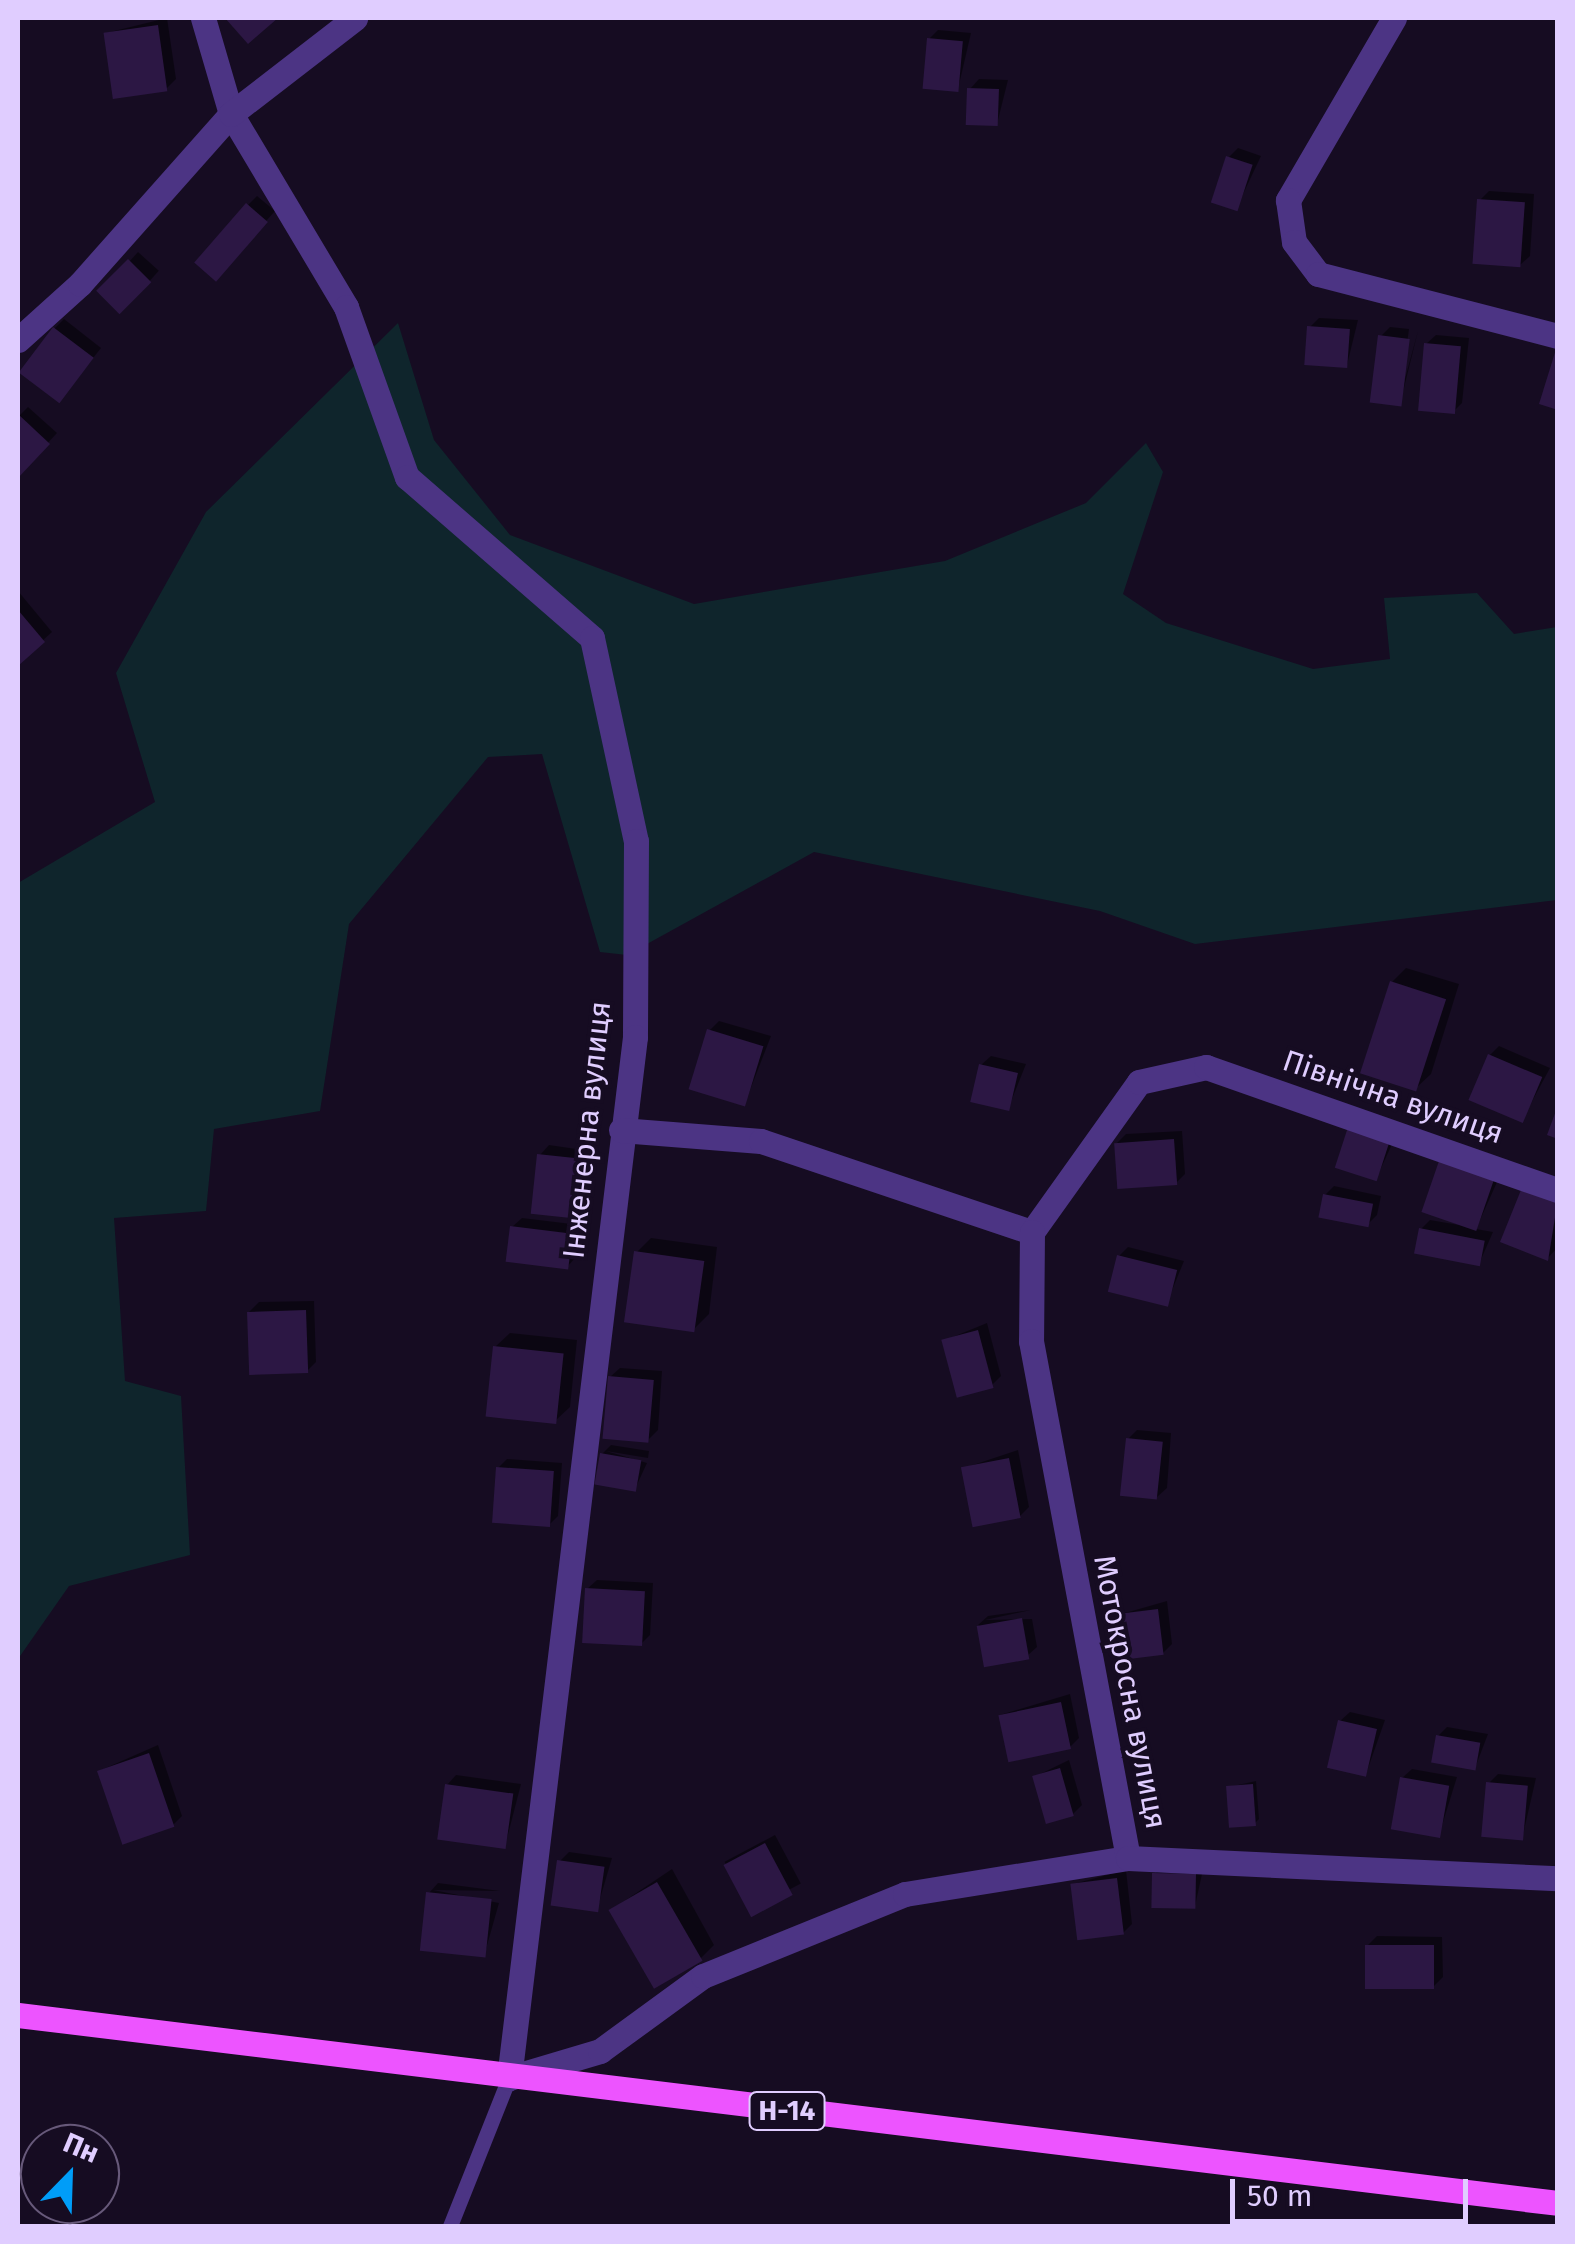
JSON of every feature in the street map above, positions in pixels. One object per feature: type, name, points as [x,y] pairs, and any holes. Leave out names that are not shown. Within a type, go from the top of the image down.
[{"type":"main road","name":"Н-14","points":[[18,2015],[1558,2204]]},
{"type":"street","name":"Інженерна вулиця","points":[[203,18],[232,114],[346,306],[407,477],[592,638],[636,840],[635,1037],[509,2078]]},
{"type":"street","points":[[18,340],[232,114],[355,18]]},
{"type":"street","points":[[1394,18],[1288,200],[1294,242],[1318,274],[1558,336]]},
{"type":"street","name":"Північна вулиця","points":[[1032,1232],[1138,1082],[1206,1066],[1558,1190]]},
{"type":"street","points":[[622,1130],[762,1141],[1032,1232]]},
{"type":"street","name":"Мотокросна вулиця","points":[[1032,1232],[1031,1341],[1128,1858],[1558,1878]]},
{"type":"street","points":[[509,2078],[600,2051],[703,1976],[905,1894],[1128,1858]]},
{"type":"lane","points":[[450,2226],[509,2078]]},
{"type":"shaded area","points":[[398,323],[434,440],[510,535],[694,604],[945,561],[1086,503],[1146,443],[1163,472],[1123,594],[1166,623],[1313,669],[1390,659],[1384,598],[1477,593],[1514,634],[1557,627],[1557,900],[1195,944],[1100,911],[814,852],[627,955],[600,952],[542,754],[488,757],[349,924],[320,1111],[214,1129],[206,1211],[114,1218],[125,1381],[181,1396],[190,1555],[69,1586],[18,1659],[18,883],[155,802],[116,673],[206,512]]},
{"type":"building","points":[[225,18],[278,18],[248,44]]},
{"type":"building","points":[[158,25],[167,91],[113,99],[104,33]]},
{"type":"building","points":[[927,38],[963,41],[958,92],[923,89]]},
{"type":"building","points":[[967,88],[999,89],[998,126],[966,125]]},
{"type":"building","points":[[1226,156],[1253,165],[1237,211],[1211,203]]},
{"type":"building","points":[[1477,199],[1525,202],[1520,267],[1472,264]]},
{"type":"building","points":[[246,203],[268,222],[216,282],[194,263]]},
{"type":"building","points":[[128,259],[151,282],[120,314],[96,291]]},
{"type":"building","points":[[1307,326],[1350,329],[1347,368],[1304,365]]},
{"type":"building","points":[[53,327],[94,358],[59,403],[19,373]]},
{"type":"building","points":[[1378,335],[1410,339],[1401,406],[1370,402]]},
{"type":"building","points":[[1424,343],[1461,346],[1455,414],[1418,411]]},
{"type":"building","points":[[1558,346],[1558,410],[1539,404]]},
{"type":"building","points":[[18,414],[50,444],[18,478]]},
{"type":"building","points":[[18,610],[45,642],[18,666]]},
{"type":"building","points":[[1390,981],[1446,999],[1416,1091],[1360,1073]]},
{"type":"building","points":[[707,1029],[763,1046],[745,1106],[689,1089]]},
{"type":"building","points":[[1488,1054],[1542,1077],[1523,1123],[1468,1100]]},
{"type":"building","points":[[979,1064],[1018,1073],[1009,1111],[970,1102]]},
{"type":"building","points":[[1558,1108],[1558,1139],[1547,1135]]},
{"type":"building","points":[[1349,1124],[1391,1138],[1377,1181],[1335,1168]]},
{"type":"building","points":[[1174,1139],[1177,1185],[1117,1189],[1114,1143]]},
{"type":"building","points":[[537,1154],[582,1159],[575,1218],[531,1214]]},
{"type":"building","points":[[1439,1161],[1494,1180],[1476,1231],[1421,1212]]},
{"type":"building","points":[[1523,1185],[1558,1199],[1548,1261],[1500,1242]]},
{"type":"building","points":[[1323,1194],[1373,1204],[1368,1227],[1318,1218]]},
{"type":"building","points":[[510,1226],[573,1234],[568,1269],[506,1262]]},
{"type":"building","points":[[1419,1228],[1485,1241],[1480,1266],[1414,1254]]},
{"type":"building","points":[[634,1251],[704,1261],[694,1332],[624,1322]]},
{"type":"building","points":[[1117,1255],[1177,1270],[1168,1307],[1108,1292]]},
{"type":"building","points":[[306,1310],[308,1373],[249,1375],[247,1312]]},
{"type":"building","points":[[978,1330],[994,1388],[957,1398],[941,1340]]},
{"type":"building","points":[[493,1346],[564,1353],[556,1424],[486,1417]]},
{"type":"building","points":[[608,1376],[654,1380],[648,1443],[603,1439]]},
{"type":"building","points":[[1126,1438],[1163,1442],[1157,1500],[1120,1496]]},
{"type":"building","points":[[600,1453],[641,1460],[636,1492],[594,1485]]},
{"type":"building","points":[[1009,1458],[1021,1518],[973,1527],[961,1467]]},
{"type":"building","points":[[496,1467],[554,1471],[550,1527],[492,1523]]},
{"type":"building","points":[[585,1588],[645,1591],[642,1646],[582,1643]]},
{"type":"building","points":[[1158,1609],[1164,1655],[1121,1660],[1115,1614]]},
{"type":"building","points":[[1022,1618],[1029,1659],[984,1667],[977,1626]]},
{"type":"building","points":[[1061,1702],[1071,1749],[1008,1762],[998,1715]]},
{"type":"building","points":[[1338,1720],[1377,1729],[1366,1777],[1327,1768]]},
{"type":"building","points":[[1436,1735],[1480,1743],[1475,1770],[1431,1763]]},
{"type":"building","points":[[149,1753],[174,1827],[122,1845],[97,1771]]},
{"type":"building","points":[[1060,1768],[1074,1816],[1046,1824],[1032,1776]]},
{"type":"building","points":[[1400,1777],[1449,1786],[1440,1838],[1391,1829]]},
{"type":"building","points":[[1486,1782],[1528,1786],[1523,1840],[1481,1837]]},
{"type":"building","points":[[445,1784],[513,1794],[506,1849],[437,1839]]},
{"type":"building","points":[[1253,1784],[1256,1826],[1229,1828],[1226,1786]]},
{"type":"building","points":[[765,1843],[793,1895],[751,1917],[724,1865]]},
{"type":"building","points":[[557,1860],[605,1867],[598,1912],[551,1906]]},
{"type":"building","points":[[1152,1873],[1196,1874],[1195,1909],[1151,1908]]},
{"type":"building","points":[[1117,1878],[1124,1935],[1077,1940],[1070,1884]]},
{"type":"building","points":[[657,1882],[702,1961],[654,1989],[609,1910]]},
{"type":"building","points":[[426,1892],[492,1899],[485,1958],[420,1951]]},
{"type":"building","points":[[1365,1945],[1434,1945],[1434,1989],[1365,1989]]}]
